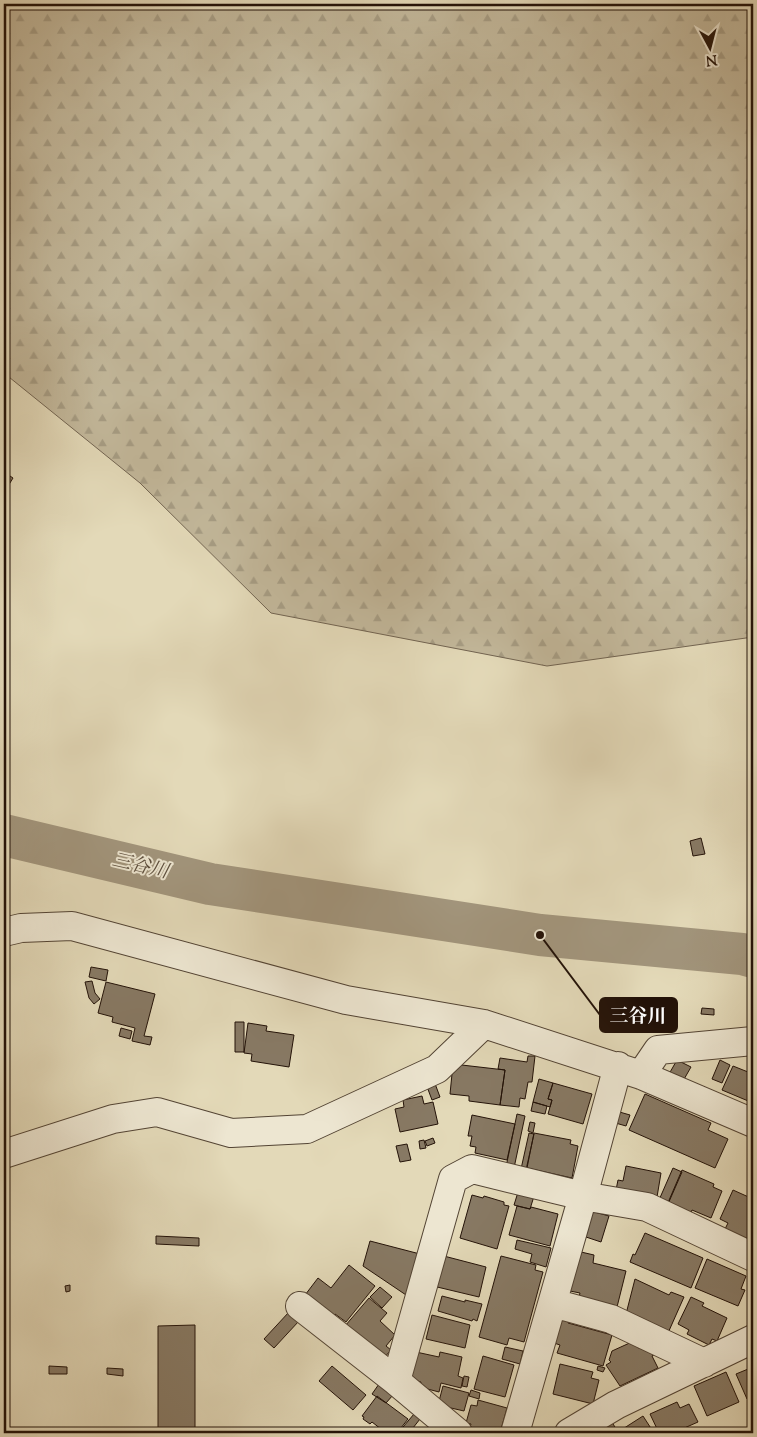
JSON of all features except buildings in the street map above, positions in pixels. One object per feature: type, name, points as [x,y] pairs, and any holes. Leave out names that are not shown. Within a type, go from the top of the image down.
[{"type":"street","points":[[4,932],[21,928],[72,926],[346,1000],[484,1024],[630,1071],[753,1123]]},
{"type":"street","points":[[4,1154],[113,1119],[157,1112],[231,1134],[307,1128],[438,1069],[484,1024]]},
{"type":"street","points":[[515,1433],[583,1196],[630,1071],[658,1050],[753,1042]]},
{"type":"street","points":[[396,1381],[453,1179],[472,1169],[583,1196],[647,1207],[753,1257]]},
{"type":"street","points":[[553,1303],[611,1319],[704,1363]]},
{"type":"street","points":[[300,1306],[396,1381],[458,1433]]},
{"type":"street","points":[[569,1433],[616,1405],[753,1339]]},
{"type":"green space","points":[[4,4],[753,4],[753,637],[547,666],[271,613],[140,483],[4,373]]},
{"type":"waterway","name":"三谷川","points":[[4,835],[210,884],[540,935],[742,954],[753,957]]},
{"type":"place","name":"三谷川","points":[[540,935]]}]
